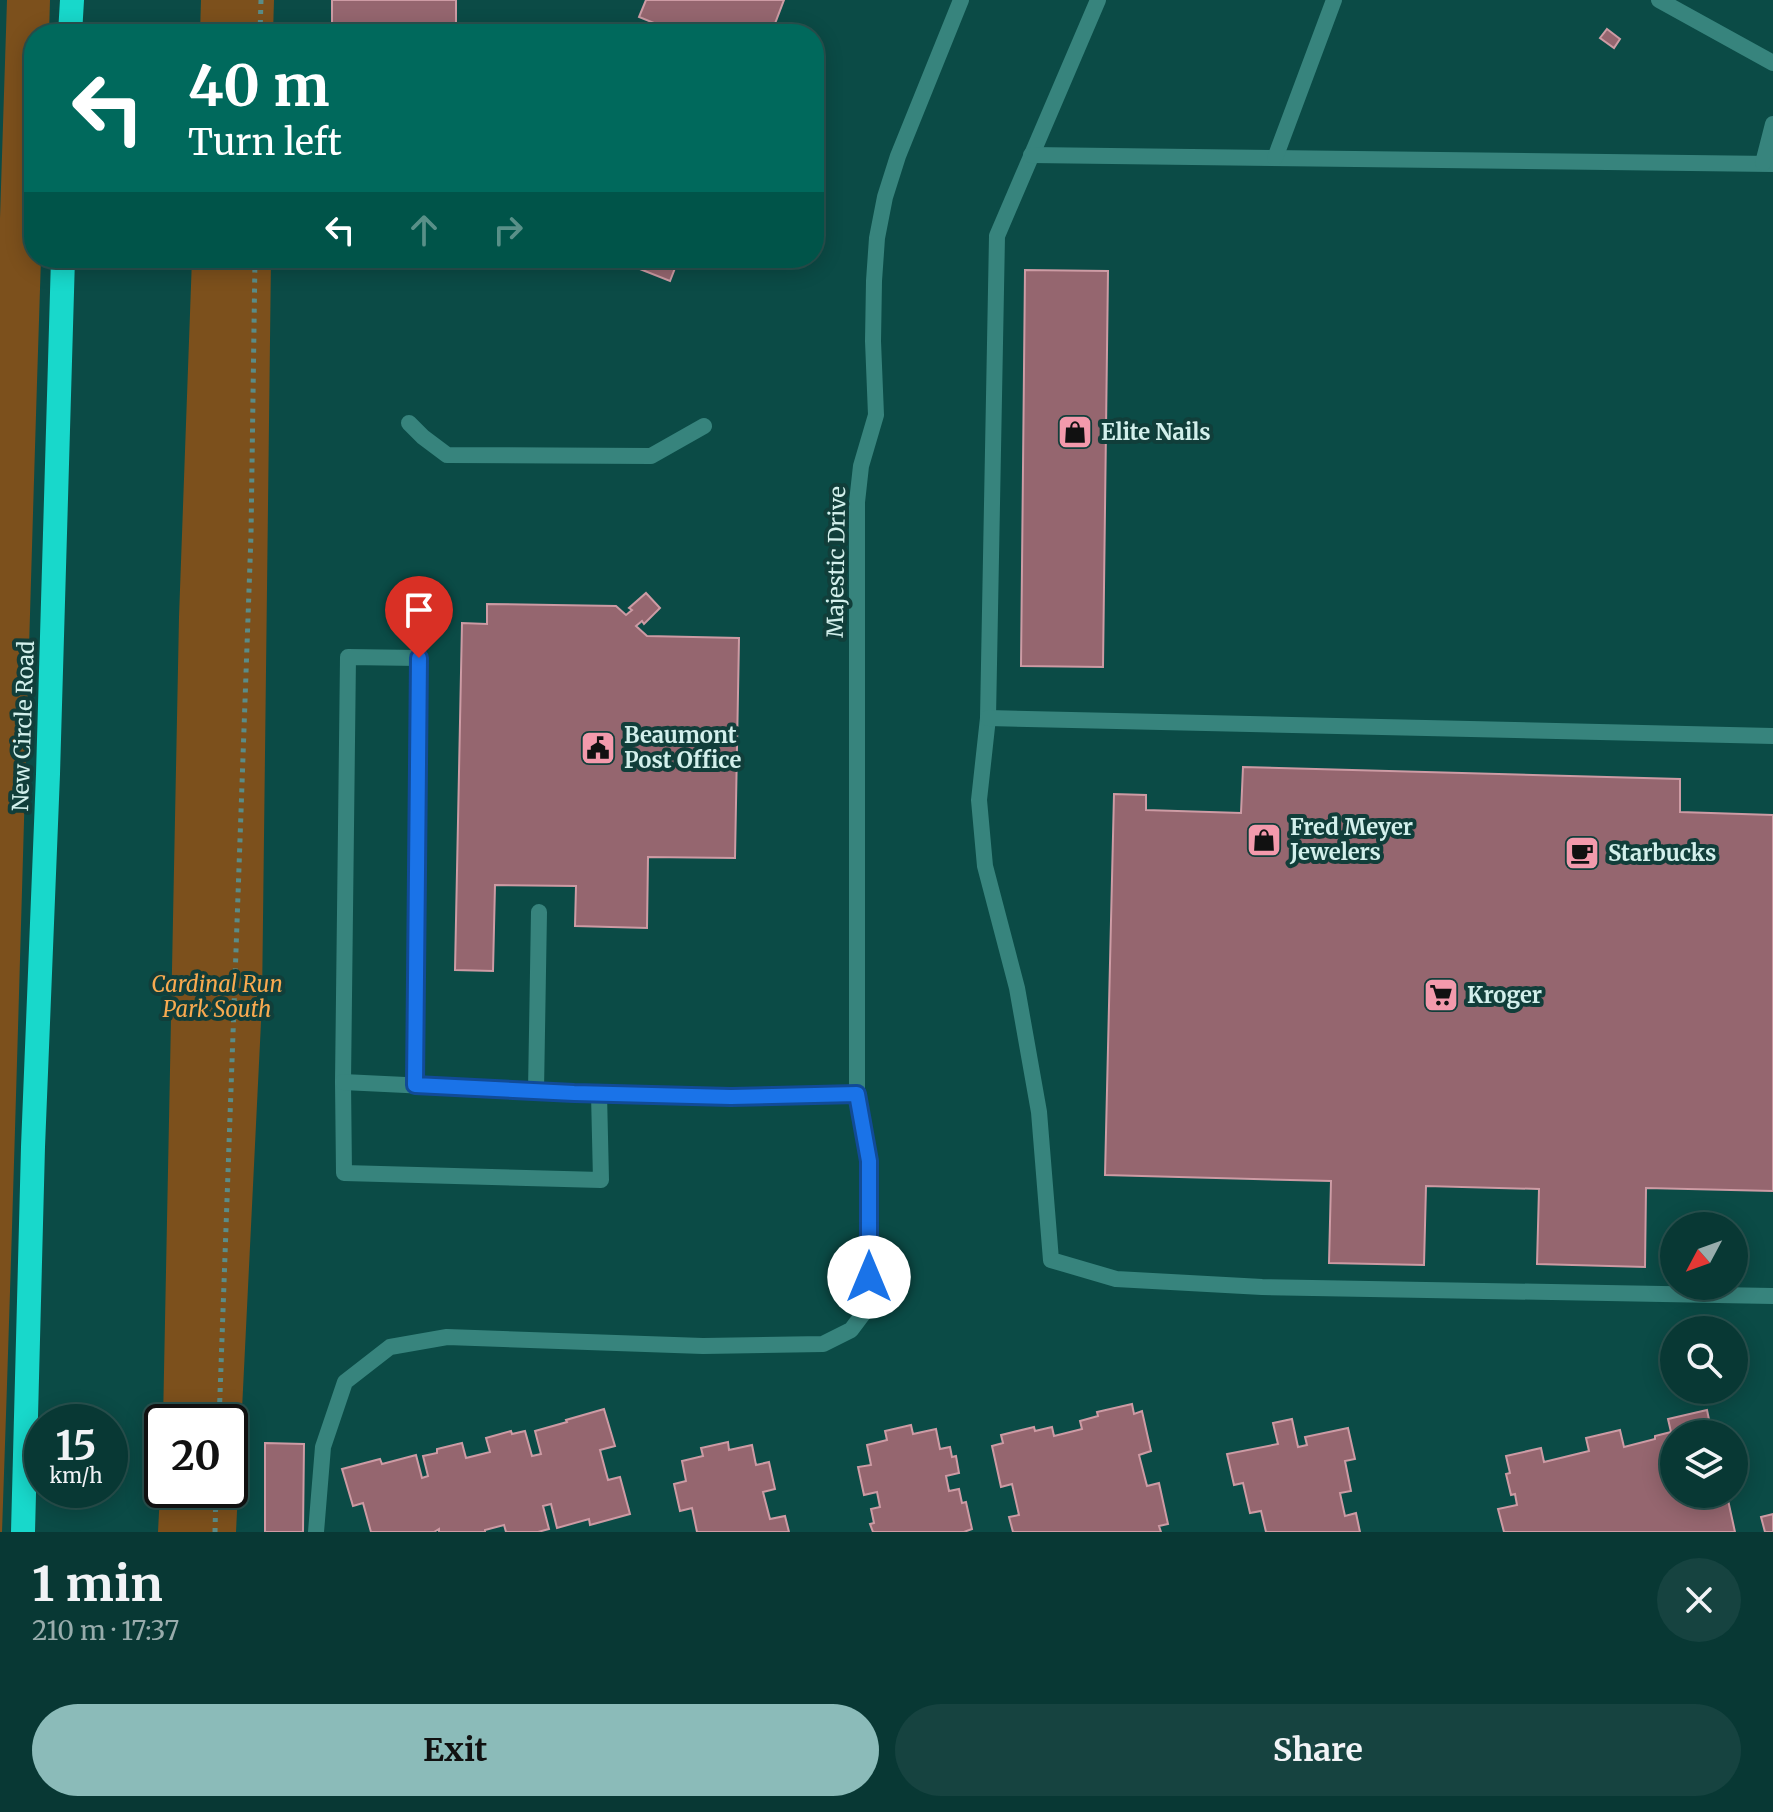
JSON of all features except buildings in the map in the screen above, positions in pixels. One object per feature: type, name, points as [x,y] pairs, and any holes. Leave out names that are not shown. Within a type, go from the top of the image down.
[{"type":"highway","points":[[71,24],[72,0]]},
{"type":"highway","name":"New Circle Road","points":[[23,1532],[63,268]]},
{"type":"street","name":"Majestic Drive","points":[[316,1532],[323,1447],[345,1382],[390,1347],[447,1337],[703,1346],[823,1344],[851,1330],[869,1306],[869,1161],[857,1094],[857,502],[861,466],[876,415],[874,281],[877,238],[885,197],[898,156],[961,0]]},
{"type":"street","points":[[1098,0],[997,236],[988,718],[979,800],[985,866],[1017,988],[1039,1112],[1051,1260],[1116,1279],[1262,1287],[1773,1296]]},
{"type":"street","points":[[1275,158],[1334,0]]},
{"type":"street","points":[[1659,0],[1773,63]]},
{"type":"street","points":[[1031,155],[1768,163],[1773,124]]},
{"type":"street","points":[[409,423],[447,455],[651,456],[704,426]]},
{"type":"street","points":[[415,1085],[419,658],[348,657],[344,1173],[601,1180],[599,1094]]},
{"type":"street","points":[[988,718],[1773,736]]},
{"type":"street","points":[[536,1091],[539,912]]},
{"type":"street","points":[[343,1082],[599,1094],[731,1097],[857,1094]]},
{"type":"path","points":[[260,24],[261,0]]},
{"type":"path","points":[[220,1404],[250,551],[255,268]]},
{"type":"path","points":[[215,1532],[216,1508]]},
{"type":"green space","points":[[7,0],[50,0],[49,24],[24,24],[24,268],[41,268],[2,1532],[0,1532],[0,218]]},
{"type":"green space","points":[[201,0],[274,0],[273,24],[200,24]]},
{"type":"green space","name":"Cardinal Run Park South","points":[[192,268],[271,268],[262,1002],[242,1404],[163,1404],[179,617]]},
{"type":"green space","name":"Cardinal Run Park South","points":[[159,1508],[237,1508],[236,1532],[158,1532]]},
{"type":"place","name":"Elite Nails","points":[[1075,432]]},
{"type":"place","name":"Beaumont Post Office","points":[[598,748]]},
{"type":"place","name":"Fred Meyer Jewelers","points":[[1264,840]]},
{"type":"place","name":"Starbucks","points":[[1582,853]]},
{"type":"place","name":"Kroger","points":[[1441,995]]},
{"type":"route","points":[[419,658],[415,1085],[731,1097],[857,1094],[869,1161],[869,1277]]}]
